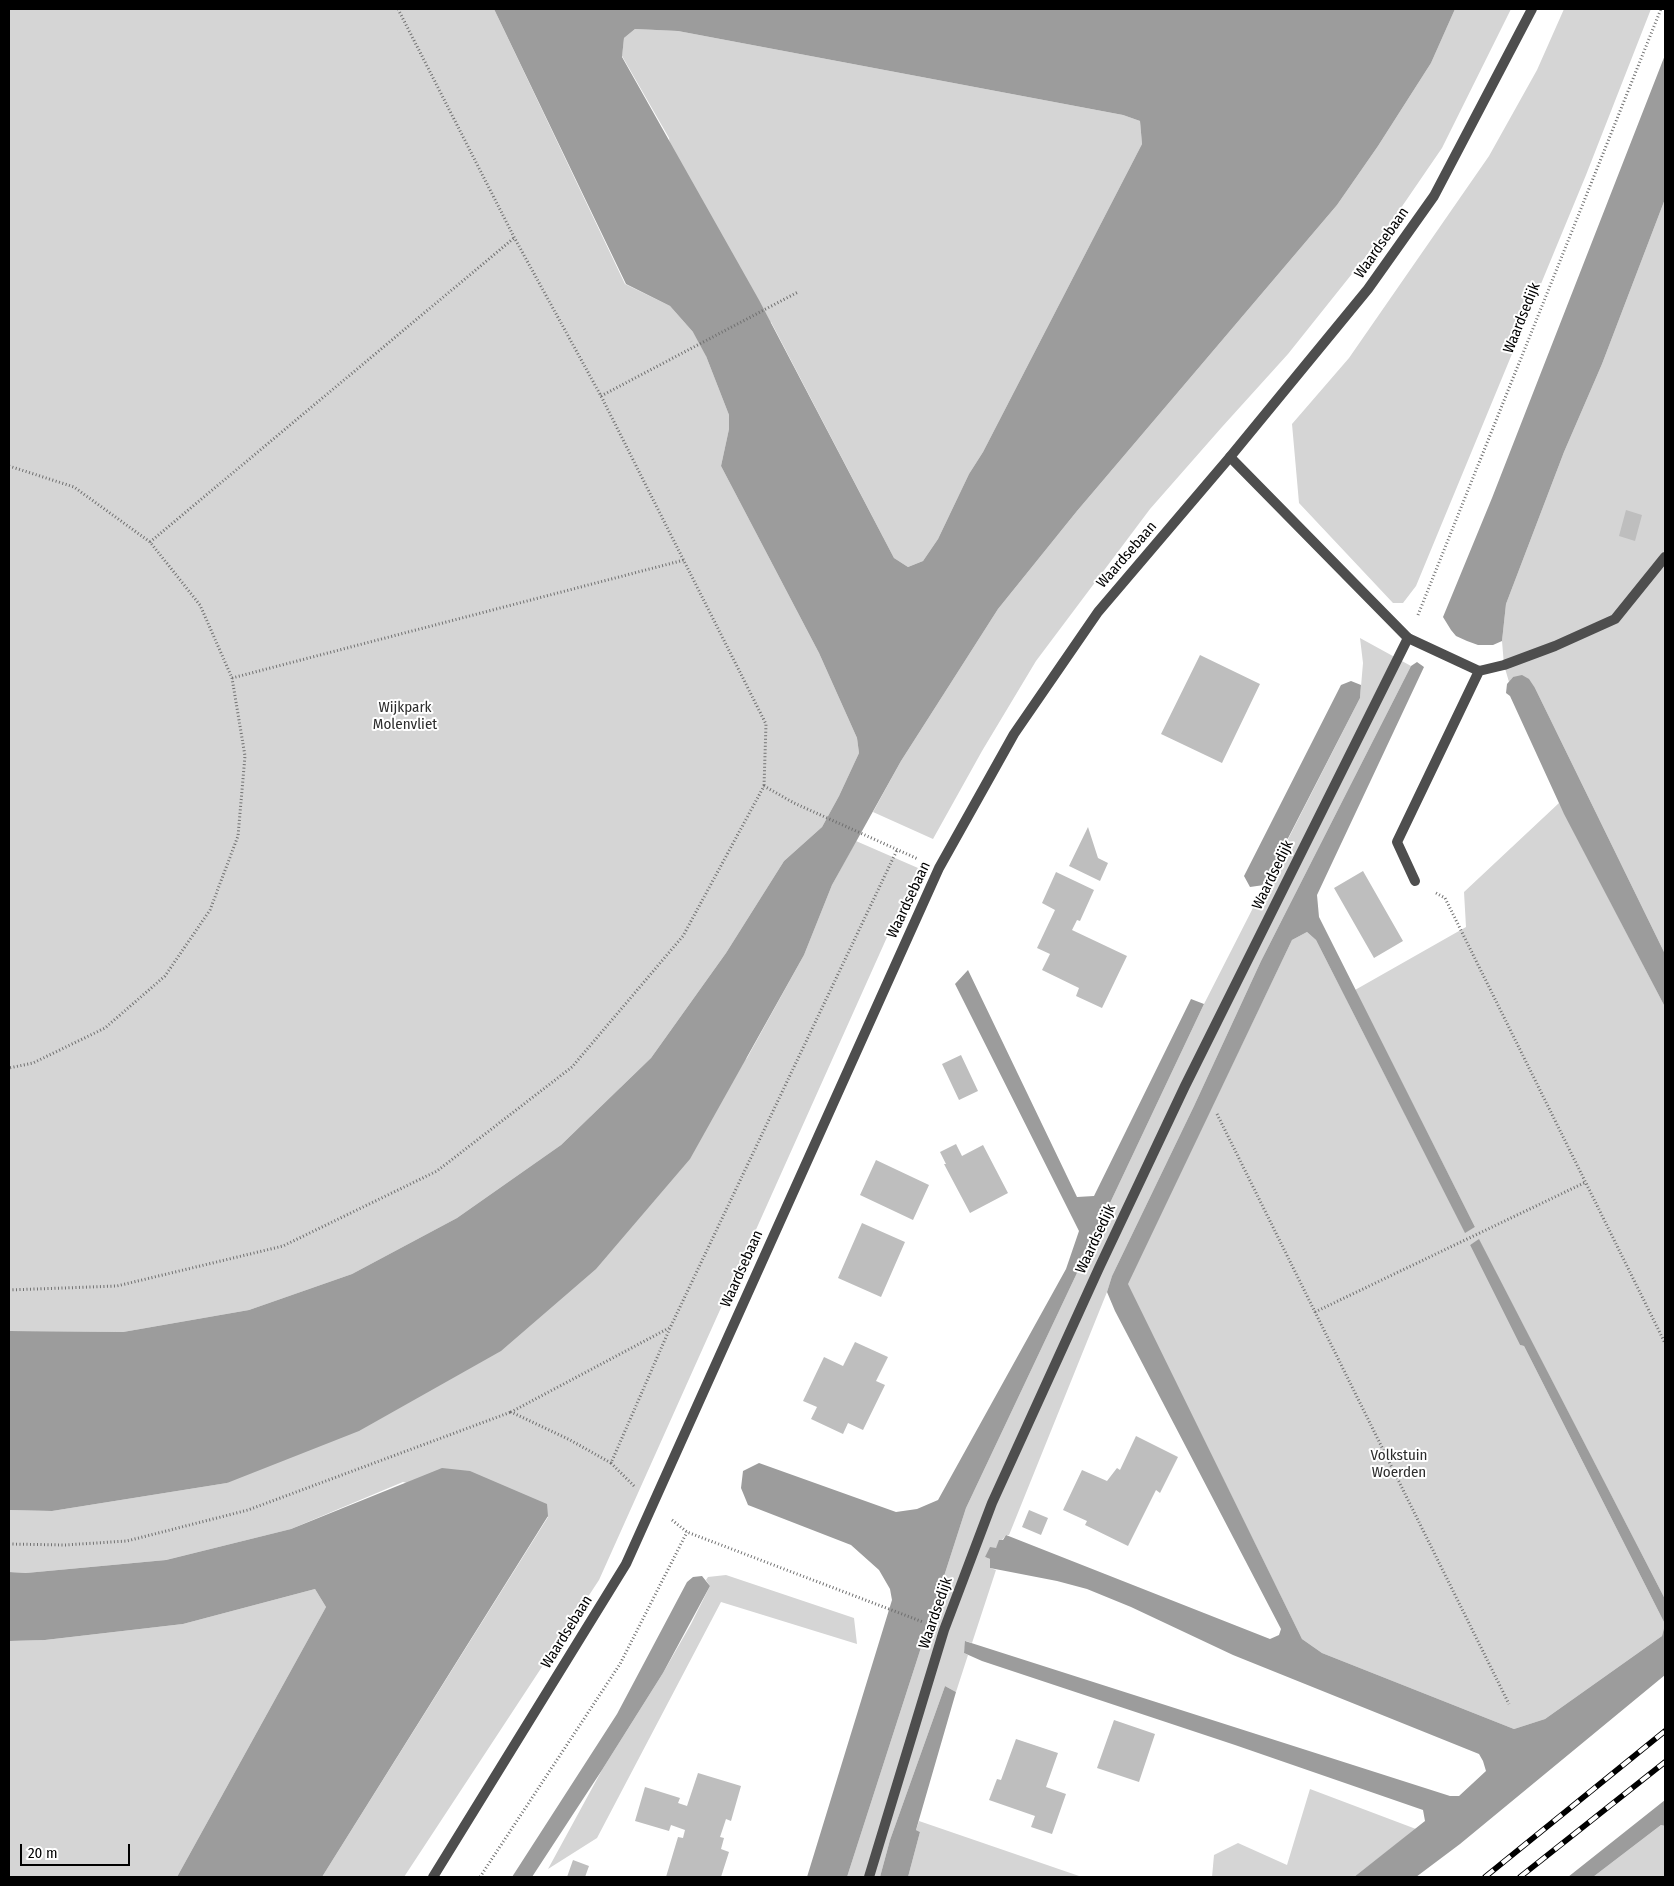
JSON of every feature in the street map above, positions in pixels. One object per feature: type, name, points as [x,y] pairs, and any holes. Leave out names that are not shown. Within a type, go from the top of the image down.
[{"type":"street","name":"Waardsebaan","points":[[433,1877],[626,1564],[939,868],[1014,734],[1098,612],[1230,457],[1368,290],[1434,196],[1532,9]]},
{"type":"street","points":[[1230,457],[1408,638],[1478,671],[1504,665],[1555,646],[1615,619],[1665,557]]},
{"type":"street","name":"Waardsedijk","points":[[869,1877],[944,1630],[992,1504],[1099,1268],[1185,1086],[1408,638]]},
{"type":"street","points":[[1415,881],[1397,842],[1478,671]]},
{"type":"path","points":[[9,1290],[117,1286],[283,1246],[437,1171],[572,1067],[640,987],[682,936],[764,786],[766,724],[601,396],[514,237],[398,9]]},
{"type":"path","name":"Waardsedijk","points":[[1408,638],[1661,9]]},
{"type":"path","points":[[150,542],[514,237]]},
{"type":"path","points":[[601,396],[798,292]]},
{"type":"path","points":[[9,466],[74,487],[150,542],[200,604],[232,678],[245,756],[238,836],[210,910],[165,976],[104,1028],[33,1063],[9,1068]]},
{"type":"path","points":[[232,678],[684,560]]},
{"type":"path","points":[[764,786],[794,803],[939,868]]},
{"type":"path","points":[[611,1463],[670,1328],[897,850]]},
{"type":"path","points":[[1415,881],[1445,898],[1665,1343]]},
{"type":"path","points":[[1217,1114],[1509,1704]]},
{"type":"path","points":[[1315,1312],[1586,1182]]},
{"type":"path","points":[[9,1544],[65,1545],[126,1541],[248,1510],[511,1412],[670,1328]]},
{"type":"path","points":[[511,1412],[570,1440],[611,1463],[653,1504],[687,1532],[930,1624]]},
{"type":"path","points":[[480,1877],[620,1664],[687,1532]]},
{"type":"green space","name":"Wijkpark Molenvliet","points":[[9,9],[494,9],[625,284],[670,306],[693,332],[669,138],[622,56],[624,38],[635,29],[678,31],[1123,115],[1140,121],[1142,144],[983,452],[969,474],[938,539],[923,561],[908,567],[894,558],[771,322],[706,356],[729,415],[729,429],[721,466],[819,653],[857,738],[859,753],[822,827],[784,861],[726,953],[651,1058],[561,1145],[457,1218],[352,1274],[249,1310],[123,1332],[9,1331]]},
{"type":"green space","points":[[1455,9],[1511,9],[1442,148],[1379,240],[1288,354],[1150,509],[1036,661],[982,751],[933,839],[873,812],[901,761],[998,609],[1077,511],[1337,205],[1378,146],[1431,63]]},
{"type":"green space","points":[[1564,9],[1651,9],[1586,175],[1416,586],[1403,603],[1393,603],[1299,503],[1292,424],[1349,358],[1489,156],[1537,70]]},
{"type":"green space","points":[[1665,199],[1665,954],[1535,688],[1513,677],[1509,682],[1504,665],[1502,641],[1506,604],[1564,452],[1602,364]]},
{"type":"green space","points":[[1360,638],[1411,666],[1261,961],[1112,1276],[1009,1535],[1006,1535],[996,1548],[985,1557],[990,1559],[990,1568],[996,1570],[972,1643],[966,1641],[964,1653],[968,1655],[956,1692],[945,1686],[890,1840],[880,1877],[847,1877],[966,1508],[1204,1004],[1360,698],[1363,663]]},
{"type":"green space","name":"Volkstuin Woerden","points":[[1559,803],[1665,1007],[1665,1599],[1479,1240],[1470,1245],[1520,1345],[1524,1346],[1665,1624],[1662,1636],[1545,1719],[1514,1729],[1322,1653],[1302,1639],[1127,1284],[1292,940],[1307,932],[1316,940],[1465,1232],[1475,1227],[1355,990],[1466,927],[1464,892]]},
{"type":"green space","points":[[856,841],[918,868],[599,1580],[404,1877],[322,1877],[548,1517],[403,1482],[291,1529],[166,1560],[26,1573],[9,1572],[9,1510],[52,1511],[227,1483],[747,1058],[804,955],[832,885]]},
{"type":"green space","points":[[726,1575],[854,1618],[857,1644],[721,1602],[597,1838],[548,1869],[602,1770],[663,1673],[691,1624],[710,1586],[706,1580],[708,1577]]},
{"type":"green space","points":[[315,1589],[326,1607],[177,1877],[9,1877],[9,1641],[45,1640],[183,1624]]},
{"type":"green space","points":[[1310,1789],[1416,1829],[1354,1877],[1212,1877],[1214,1855],[1238,1843],[1287,1865]]},
{"type":"green space","points":[[919,1821],[1082,1877],[908,1877],[920,1832],[916,1830]]},
{"type":"green space","points":[[1661,1825],[1665,1826],[1665,1877],[1593,1877]]},
{"type":"shaded area","points":[[494,9],[1455,9],[1431,63],[1378,146],[1337,205],[1077,511],[998,609],[901,761],[832,885],[804,955],[690,1159],[596,1269],[501,1351],[359,1431],[227,1483],[52,1511],[9,1510],[9,1331],[123,1332],[249,1310],[352,1274],[457,1218],[561,1145],[651,1058],[726,953],[784,861],[822,827],[839,796],[859,753],[857,738],[819,653],[721,466],[729,429],[729,415],[706,356],[693,332],[670,306],[626,284]],"holes":[[[635,29],[678,31],[1123,115],[1140,121],[1142,144],[983,452],[969,474],[938,539],[923,561],[908,567],[894,558],[759,300],[622,57],[624,38]]]},
{"type":"shaded area","points":[[1665,55],[1665,199],[1602,364],[1564,452],[1506,604],[1502,641],[1493,645],[1478,645],[1456,636],[1443,617],[1492,498]]},
{"type":"shaded area","points":[[1417,662],[1424,667],[1317,895],[1319,917],[1475,1227],[1465,1233],[1316,940],[1307,932],[1292,940],[1128,1284],[1302,1639],[1322,1653],[1514,1729],[1545,1719],[1662,1636],[1665,1624],[1665,1675],[1460,1844],[1416,1877],[1354,1877],[1425,1821],[1423,1810],[982,1661],[964,1653],[965,1641],[1450,1796],[1459,1796],[1486,1771],[1479,1754],[1233,1655],[1131,1607],[1087,1589],[990,1568],[990,1559],[985,1557],[990,1547],[996,1548],[999,1540],[1003,1540],[1006,1535],[1270,1639],[1279,1635],[1281,1629],[1115,1311],[1107,1292],[1112,1276],[1261,961],[1411,666]]},
{"type":"shaded area","points":[[1522,675],[1529,679],[1535,688],[1665,954],[1665,1007],[1564,814],[1510,696],[1506,693],[1507,684],[1513,677]]},
{"type":"shaded area","points":[[1351,681],[1361,685],[1360,698],[1264,885],[1250,887],[1244,876],[1341,685]]},
{"type":"shaded area","points":[[968,970],[1077,1197],[1094,1196],[1191,999],[1204,1004],[966,1508],[847,1877],[807,1877],[892,1600],[890,1589],[879,1570],[851,1545],[748,1505],[741,1488],[743,1471],[759,1463],[896,1512],[917,1509],[938,1500],[1066,1269],[1079,1231],[955,984]]},
{"type":"shaded area","points":[[1479,1239],[1665,1599],[1665,1624],[1524,1346],[1520,1345],[1470,1245]]},
{"type":"shaded area","points":[[442,1468],[470,1471],[547,1504],[548,1516],[322,1877],[177,1877],[326,1607],[315,1589],[183,1624],[45,1640],[9,1641],[9,1572],[26,1573],[166,1560],[291,1529]]},
{"type":"shaded area","points":[[702,1576],[710,1586],[663,1673],[602,1770],[532,1877],[512,1877],[617,1714],[687,1582],[693,1577]]},
{"type":"shaded area","points":[[945,1686],[956,1692],[916,1830],[920,1832],[908,1877],[880,1877],[890,1840]]},
{"type":"shaded area","points":[[1665,1800],[1665,1826],[1661,1825],[1593,1877],[1568,1877]]},
{"type":"building","points":[[1626,510],[1642,515],[1635,541],[1619,536]]},
{"type":"building","points":[[1200,655],[1260,684],[1222,763],[1161,734]]},
{"type":"building","points":[[1088,827],[1098,858],[1108,863],[1100,881],[1069,866]]},
{"type":"building","points":[[1363,871],[1403,941],[1374,958],[1334,888]]},
{"type":"building","points":[[1056,872],[1094,890],[1080,921],[1077,920],[1072,930],[1127,956],[1102,1008],[1076,996],[1079,988],[1042,970],[1050,954],[1037,948],[1055,910],[1042,903]]},
{"type":"building","points":[[961,1055],[978,1091],[959,1100],[942,1064]]},
{"type":"building","points":[[956,1144],[962,1156],[983,1145],[1008,1193],[970,1213],[944,1164],[946,1164],[940,1152]]},
{"type":"building","points":[[876,1160],[929,1185],[913,1220],[860,1195]]},
{"type":"building","points":[[862,1223],[905,1242],[881,1297],[838,1278]]},
{"type":"building","points":[[855,1342],[888,1357],[876,1381],[885,1385],[863,1430],[848,1423],[843,1434],[811,1419],[817,1407],[803,1401],[824,1357],[843,1366]]},
{"type":"building","points":[[1136,1436],[1178,1457],[1160,1493],[1156,1490],[1128,1546],[1085,1525],[1087,1521],[1063,1510],[1082,1470],[1107,1481],[1117,1468],[1120,1470]]},
{"type":"building","points":[[1029,1510],[1048,1518],[1041,1535],[1022,1527]]},
{"type":"building","points":[[1114,1720],[1155,1734],[1139,1782],[1097,1768]]},
{"type":"building","points":[[1016,1739],[1058,1753],[1046,1787],[1066,1794],[1052,1834],[1031,1827],[1035,1816],[989,1800],[997,1779],[1001,1780]]},
{"type":"building","points":[[698,1773],[741,1786],[731,1821],[726,1819],[720,1837],[724,1838],[721,1849],[729,1852],[721,1877],[666,1877],[678,1837],[683,1838],[685,1830],[671,1825],[669,1831],[635,1821],[645,1787],[680,1798],[678,1803],[687,1806]]},
{"type":"building","points":[[573,1860],[589,1866],[585,1877],[567,1877]]},
{"type":"railway","points":[[1485,1877],[1665,1731]]},
{"type":"railway","points":[[1520,1877],[1665,1762]]}]
